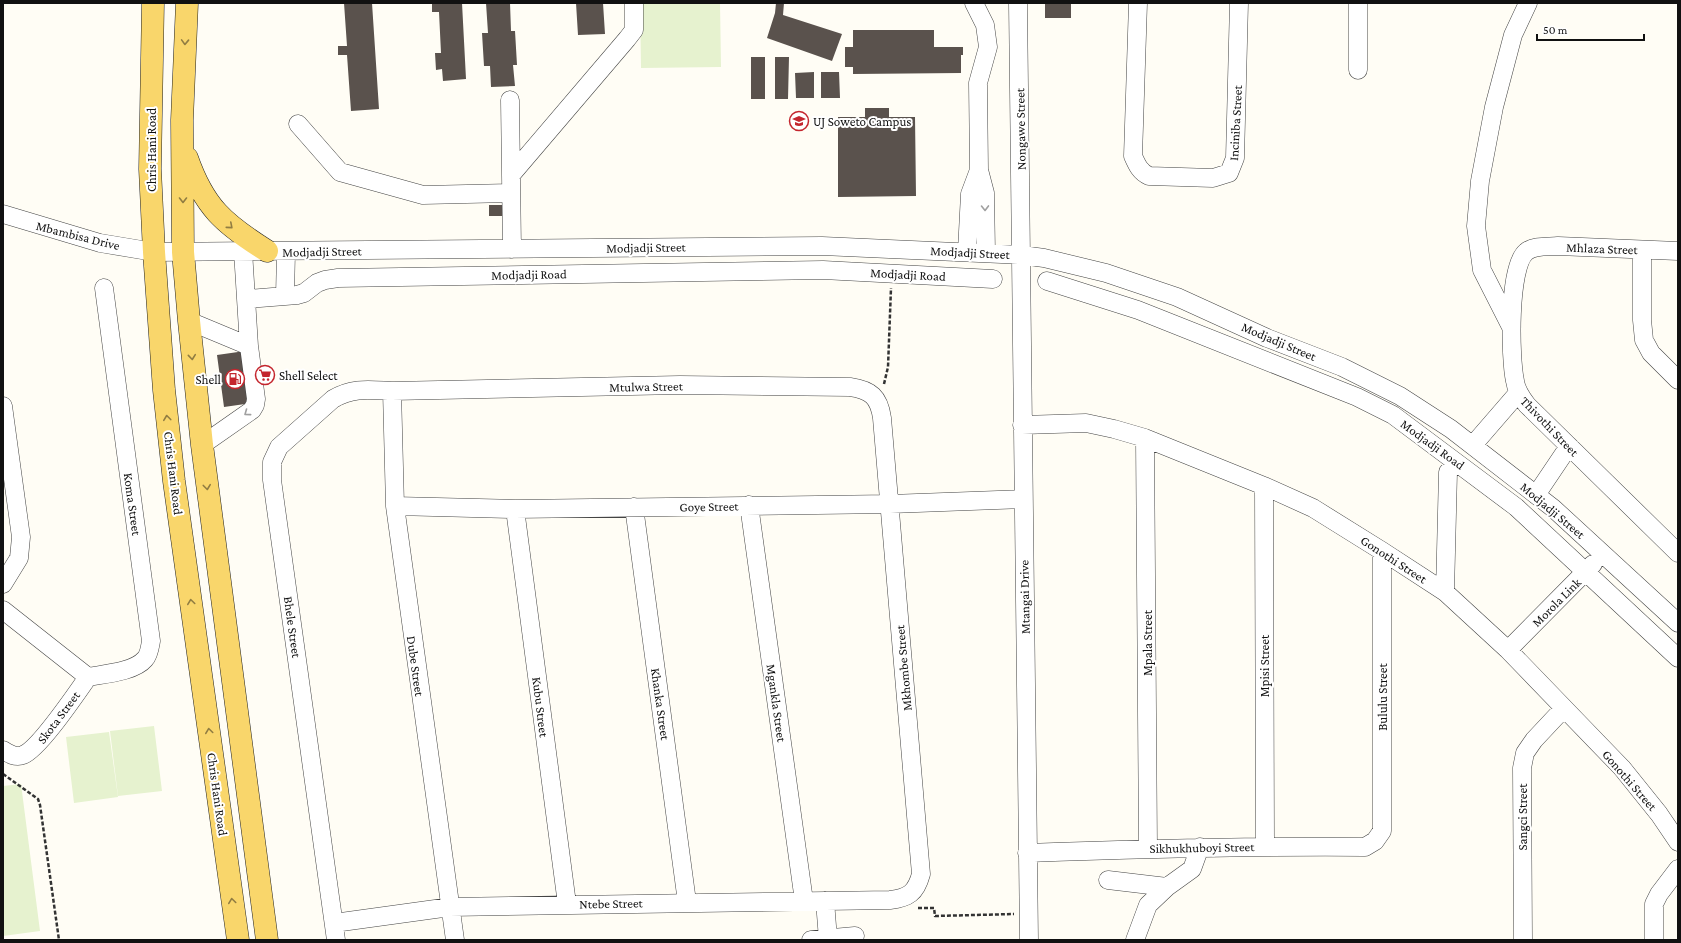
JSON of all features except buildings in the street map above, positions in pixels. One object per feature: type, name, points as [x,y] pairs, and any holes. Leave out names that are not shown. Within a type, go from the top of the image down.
[{"type":"main road","name":"Chris Hani Road","points":[[153,3],[150,169],[154,252],[164,390],[174,481],[238,940]]},
{"type":"main road","points":[[187,3],[182,120],[183,252],[202,445],[267,940]]},
{"type":"main road","points":[[183,145],[195,180],[207,201],[219,216],[233,229],[276,252]]},
{"type":"street","points":[[511,175],[627,40],[634,30],[634,3]]},
{"type":"street","points":[[974,3],[984,25],[988,47],[978,82],[979,170],[985,193],[986,252]]},
{"type":"street","name":"Nongawe Street","points":[[1018,3],[1022,255]]},
{"type":"street","name":"Inciniba Street","points":[[1138,3],[1133,156],[1137,166],[1142,173],[1149,176],[1213,178],[1228,173],[1235,158],[1239,3]]},
{"type":"street","points":[[1358,3],[1358,70]]},
{"type":"street","points":[[1511,328],[1482,270],[1476,226],[1480,181],[1494,107],[1513,35],[1528,3]]},
{"type":"street","points":[[510,100],[512,249]]},
{"type":"street","points":[[298,124],[340,172],[423,195],[511,193]]},
{"type":"street","points":[[967,251],[970,194],[979,170]]},
{"type":"street","name":"Mbambisa Drive","points":[[3,214],[100,243],[154,252]]},
{"type":"street","name":"Modjadji Street","points":[[154,252],[822,246],[967,251],[1022,255],[1044,258],[1106,273],[1177,297],[1267,338],[1342,368],[1400,396],[1451,428],[1536,494],[1604,554],[1678,623]]},
{"type":"street","points":[[822,246],[823,270]]},
{"type":"street","name":"Mhlaza Street","points":[[1523,255],[1540,247],[1558,246],[1678,251]]},
{"type":"street","points":[[1642,250],[1642,320],[1644,340],[1656,358],[1678,380]]},
{"type":"street","points":[[202,445],[252,410],[255,405],[256,399],[249,346],[243,251]]},
{"type":"street","points":[[276,252],[284,296]]},
{"type":"street","name":"Mtangai Drive","points":[[1022,255],[1022,425],[1029,940]]},
{"type":"street","name":"Thivothi Street","points":[[1523,255],[1516,269],[1511,328],[1515,381],[1518,393],[1527,405],[1678,553]]},
{"type":"street","name":"Modjadji Road","points":[[247,299],[297,296],[304,293],[317,283],[338,278],[823,270],[993,279]]},
{"type":"street","name":"Modjadji Road","points":[[1047,281],[1138,310],[1357,398],[1393,415],[1516,506],[1678,658]]},
{"type":"street","points":[[1138,310],[1148,286]]},
{"type":"street","name":"Koma Street","points":[[88,677],[120,671],[139,665],[146,658],[151,642],[104,288]]},
{"type":"street","points":[[189,321],[249,346]]},
{"type":"street","name":"Mtulwa Street","points":[[392,391],[680,385],[850,387],[861,388],[876,400]]},
{"type":"street","name":"Bhele Street","points":[[335,932],[272,480],[272,462],[279,446],[333,398],[342,393],[354,390],[392,391]]},
{"type":"street","name":"Dube Street","points":[[392,391],[395,506],[455,940]]},
{"type":"street","points":[[1473,445],[1518,393]]},
{"type":"street","name":"Mkhombe Street","points":[[876,400],[880,405],[882,418],[921,874],[916,886],[909,895],[902,899],[890,900]]},
{"type":"street","points":[[3,406],[22,537],[19,558],[3,584]]},
{"type":"street","name":"Gonothi Street","points":[[1022,425],[1086,423],[1114,428],[1145,438],[1264,486],[1313,508],[1382,551],[1445,592],[1508,650],[1622,768],[1659,814],[1678,842]]},
{"type":"street","name":"Mpala Street","points":[[1145,438],[1148,848]]},
{"type":"street","points":[[1536,494],[1568,446]]},
{"type":"street","points":[[1445,592],[1448,472]]},
{"type":"street","name":"Mpisi Street","points":[[1264,486],[1265,846]]},
{"type":"street","name":"Goye Street","points":[[395,506],[515,509],[890,504],[1023,499]]},
{"type":"street","name":"Mgankla Street","points":[[749,505],[804,901]]},
{"type":"street","name":"Khanka Street","points":[[634,507],[687,902]]},
{"type":"street","name":"Kubu Street","points":[[515,509],[566,904]]},
{"type":"street","name":"Bululu Street","points":[[1375,841],[1382,831],[1382,551]]},
{"type":"street","name":"Morola Link","points":[[1508,650],[1604,554]]},
{"type":"street","points":[[3,610],[88,677]]},
{"type":"street","name":"Skota Street","points":[[3,750],[9,755],[22,756],[37,745],[88,677]]},
{"type":"street","name":"Sangci Street","points":[[1523,940],[1522,768],[1525,753],[1534,740],[1564,708]]},
{"type":"street","name":"Sikhukhuboyi Street","points":[[1027,853],[1200,847],[1365,847],[1375,841]]},
{"type":"street","points":[[1135,940],[1148,905],[1167,887],[1192,869],[1200,847]]},
{"type":"street","points":[[1654,940],[1654,904],[1659,894],[1678,869]]},
{"type":"street","points":[[1108,880],[1167,887]]},
{"type":"street","name":"Ntebe Street","points":[[335,932],[450,907],[687,902],[890,900]]},
{"type":"street","points":[[825,901],[820,939],[855,936]]},
{"type":"path","points":[[876,400],[881,395],[888,367],[892,273]]},
{"type":"path","points":[[3,774],[38,798],[59,940]]},
{"type":"path","points":[[913,908],[934,908],[935,916],[1028,914]]},
{"type":"green space","points":[[640,3],[720,3],[721,67],[641,68]]},
{"type":"green space","points":[[154,726],[162,791],[118,796],[110,731]]},
{"type":"green space","points":[[109,732],[118,797],[74,803],[66,737]]},
{"type":"green space","points":[[21,784],[40,931],[3,936],[3,786]]},
{"type":"place","name":"UJ Soweto Campus","points":[[799,121]]},
{"type":"place","name":"Shell Select","points":[[265,375]]},
{"type":"place","name":"Shell","points":[[235,379]]}]
